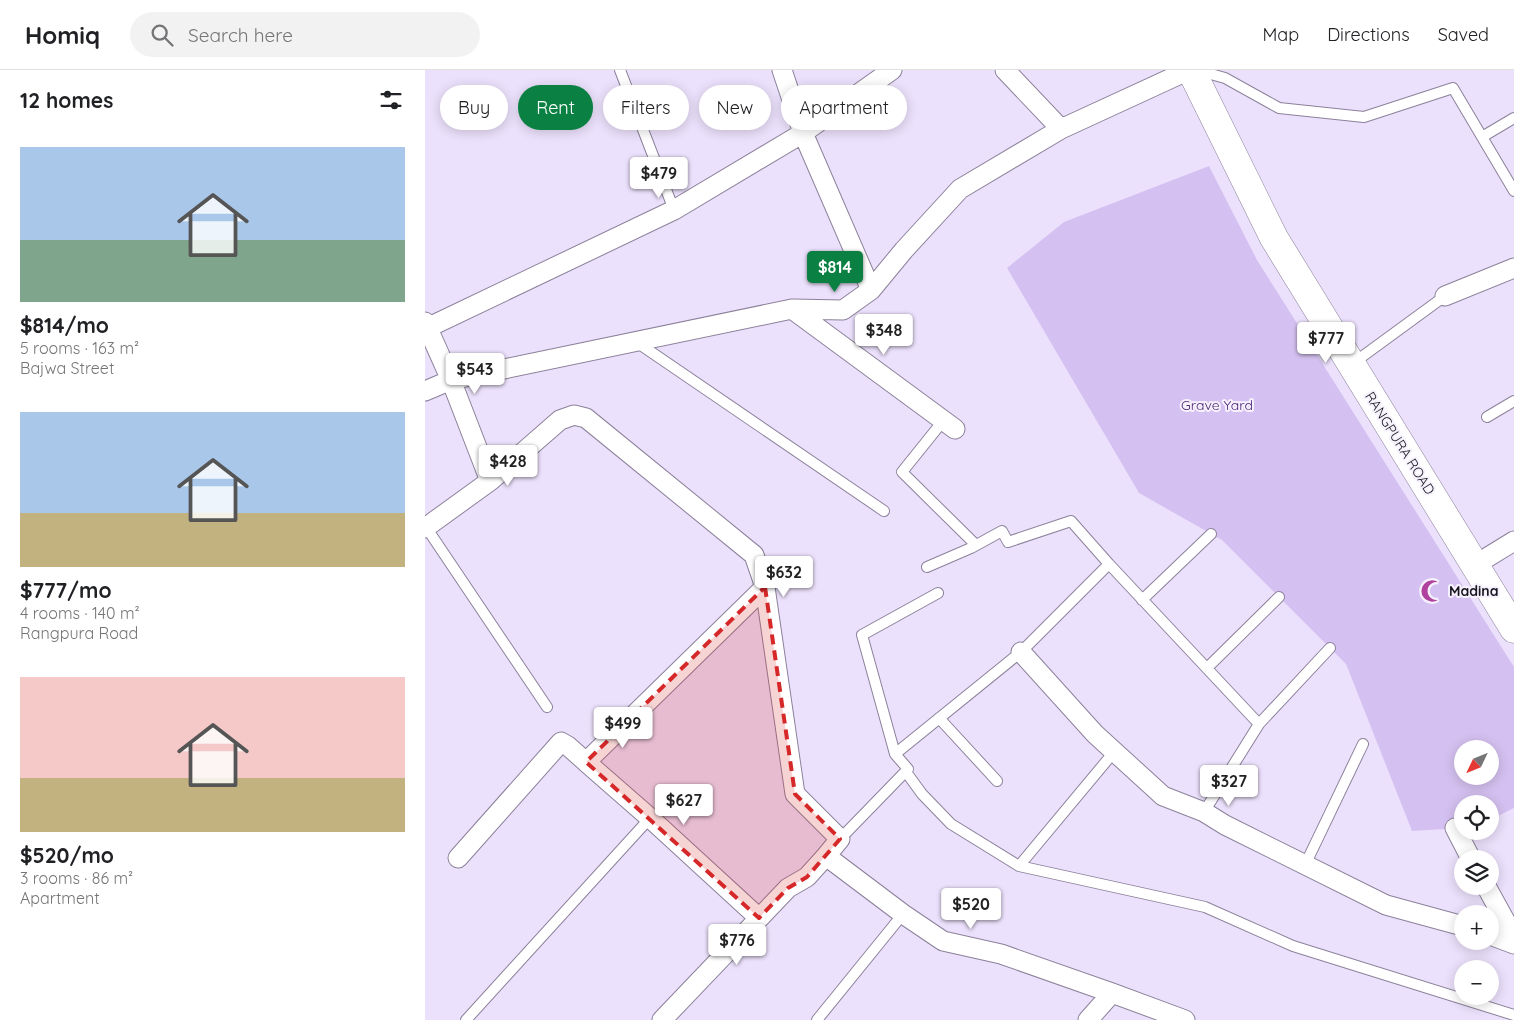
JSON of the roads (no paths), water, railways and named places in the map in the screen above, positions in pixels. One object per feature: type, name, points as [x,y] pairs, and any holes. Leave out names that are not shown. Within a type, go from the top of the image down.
[{"type":"street","points":[[782,70],[803,133],[871,290]]},
{"type":"street","points":[[490,481],[451,380],[426,326],[674,210],[803,133],[892,70]]},
{"type":"street","points":[[1005,70],[1061,129]]},
{"type":"street","points":[[425,391],[451,380],[793,309],[843,310],[871,290],[960,188],[1061,129],[1191,70]]},
{"type":"street","name":"RANGPURA ROAD","points":[[1191,70],[1274,238],[1514,629]]},
{"type":"street","points":[[1445,296],[1514,268]]},
{"type":"street","points":[[793,309],[949,425]]},
{"type":"street","points":[[426,528],[490,481],[560,420],[574,415],[586,418],[754,555],[765,587],[795,794],[840,840],[807,877],[788,888],[663,1020]]},
{"type":"street","points":[[1475,565],[1514,541]]},
{"type":"street","points":[[586,762],[765,587]]},
{"type":"street","points":[[1021,652],[1095,734],[1163,796],[1204,812],[1225,825],[1386,905],[1454,924]]},
{"type":"street","points":[[457,858],[561,742],[569,746],[759,918]]},
{"type":"street","points":[[826,856],[903,914],[943,941],[1001,954],[1112,992],[1185,1020]]},
{"type":"street","points":[[1492,895],[1514,937]]},
{"type":"street","points":[[1499,938],[1514,944]]},
{"type":"street","points":[[1089,1020],[1112,992]]},
{"type":"lane","points":[[620,70],[674,210]]},
{"type":"lane","points":[[1191,70],[1225,78],[1279,108],[1364,117],[1453,88],[1513,187]]},
{"type":"lane","points":[[1482,136],[1514,118]]},
{"type":"lane","points":[[1351,364],[1445,296]]},
{"type":"lane","points":[[635,341],[884,511]]},
{"type":"lane","points":[[1487,417],[1514,401]]},
{"type":"lane","points":[[949,425],[902,472],[976,545]]},
{"type":"lane","points":[[927,567],[1002,531],[1008,542],[1071,521],[1142,600],[1259,724]]},
{"type":"lane","points":[[426,528],[547,707]]},
{"type":"lane","points":[[1142,600],[1211,534]]},
{"type":"lane","points":[[895,754],[1021,652],[1109,564]]},
{"type":"lane","points":[[840,840],[908,769],[895,754],[862,634],[938,593]]},
{"type":"lane","points":[[1207,668],[1279,597]]},
{"type":"lane","points":[[1204,812],[1259,724],[1330,648]]},
{"type":"lane","points":[[939,718],[997,781]]},
{"type":"lane","points":[[1305,865],[1363,744]]},
{"type":"lane","points":[[1019,866],[1114,752]]},
{"type":"lane","points":[[905,772],[922,794],[951,824],[1019,866],[1205,907],[1293,946],[1514,1015]]},
{"type":"lane","points":[[466,1020],[650,818]]},
{"type":"lane","points":[[817,1020],[903,914]]},
{"type":"place","name":"Madina","points":[[1432,591]]},
{"type":"park label","name":"Grave Yard","points":[[1217,405]]}]
